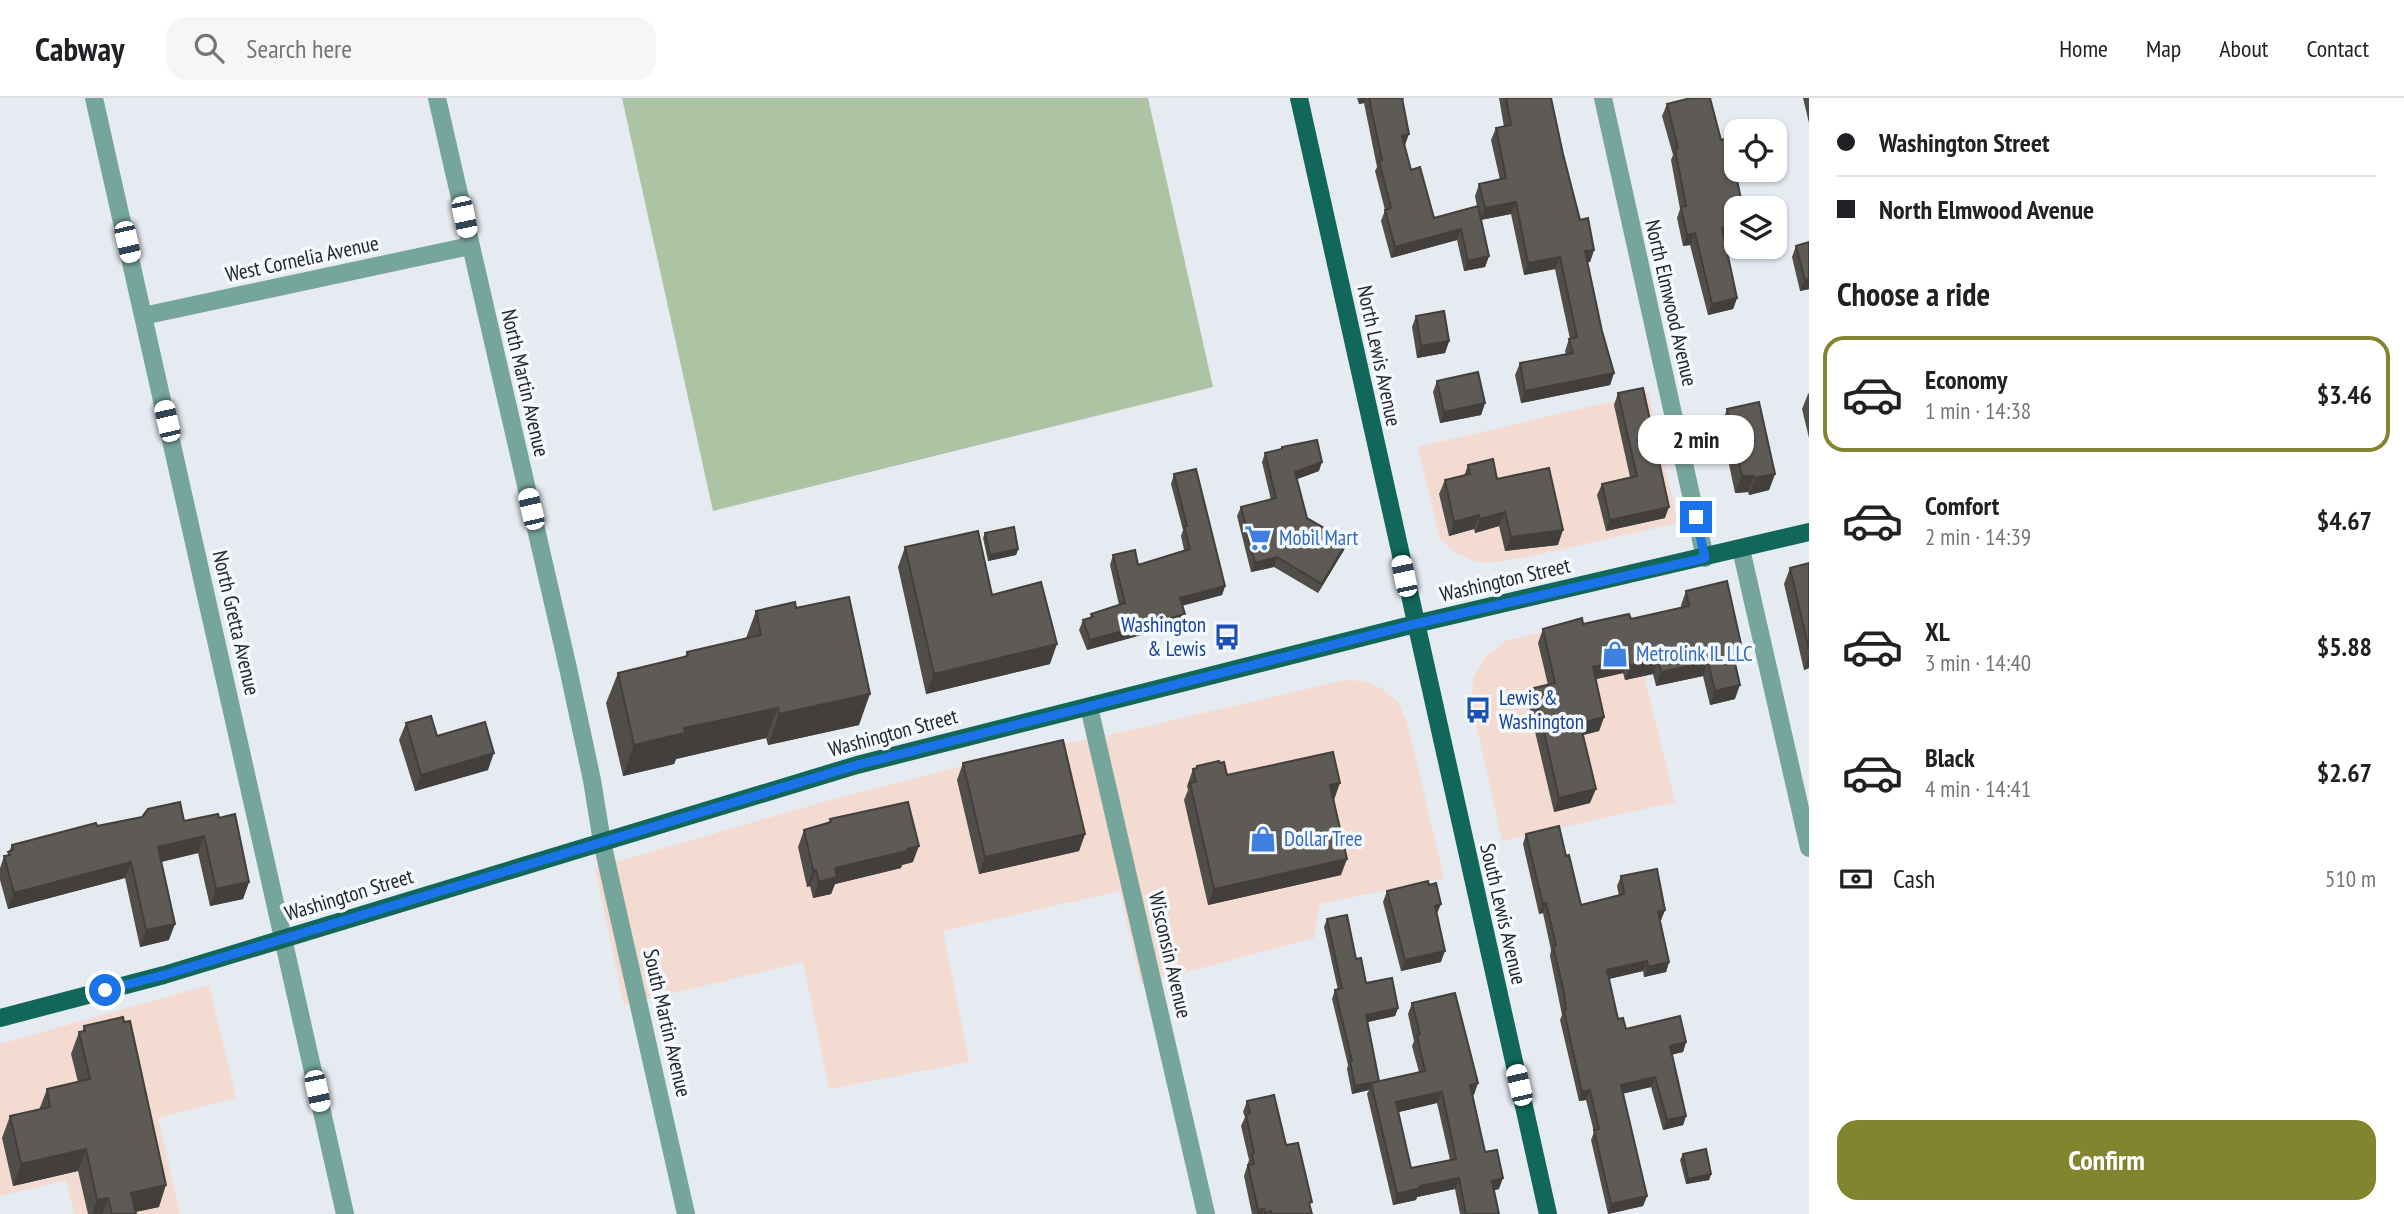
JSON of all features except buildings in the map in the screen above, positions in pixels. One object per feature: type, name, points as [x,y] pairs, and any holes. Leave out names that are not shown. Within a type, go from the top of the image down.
[{"type":"main road","name":"North Lewis Avenue","points":[[1299,98],[1415,624]]},
{"type":"main road","name":"Washington Street","points":[[0,1018],[164,975],[857,765],[1415,624],[1809,533]]},
{"type":"main road","name":"South Lewis Avenue","points":[[1415,624],[1548,1214]]},
{"type":"street","name":"North Gretta Avenue","points":[[94,98],[345,1214]]},
{"type":"street","name":"North Martin Avenue","points":[[437,98],[568,668],[603,842]]},
{"type":"street","name":"North Elmwood Avenue","points":[[1603,98],[1705,558]]},
{"type":"street","name":"West Cornelia Avenue","points":[[143,316],[470,246]]},
{"type":"street","points":[[1741,549],[1809,848]]},
{"type":"street","name":"Wisconsin Avenue","points":[[1089,707],[1206,1214]]},
{"type":"street","name":"South Martin Avenue","points":[[603,842],[686,1214]]},
{"type":"shaded area","points":[[1648,393],[1678,523],[1528,557],[1487,563],[1471,560],[1454,552],[1440,539],[1418,447]]},
{"type":"shaded area","points":[[1629,613],[1675,802],[1502,841],[1472,704],[1473,678],[1485,657],[1505,641]]},
{"type":"shaded area","points":[[1345,680],[1363,681],[1381,688],[1398,702],[1407,722],[1444,878],[1320,904],[1314,938],[1141,984],[1120,891],[943,931],[969,1062],[829,1089],[803,962],[624,1005],[595,868],[830,800],[962,766]]},
{"type":"shaded area","points":[[209,985],[236,1098],[158,1118],[180,1214],[74,1214],[66,1180],[0,1196],[0,1044]]},
{"type":"green space","points":[[622,98],[1148,98],[1213,387],[713,511]]},
{"type":"place","name":"Mobil Mart","points":[[1258,538]]},
{"type":"place","name":"Washington & Lewis","points":[[1227,637]]},
{"type":"place","name":"Metrolink IL LLC","points":[[1615,654]]},
{"type":"place","name":"Lewis & Washington","points":[[1478,710]]},
{"type":"place","name":"Dollar Tree","points":[[1263,839]]},
{"type":"route","points":[[105,990],[164,975],[857,765],[1415,624],[1705,558],[1696,517]]}]
